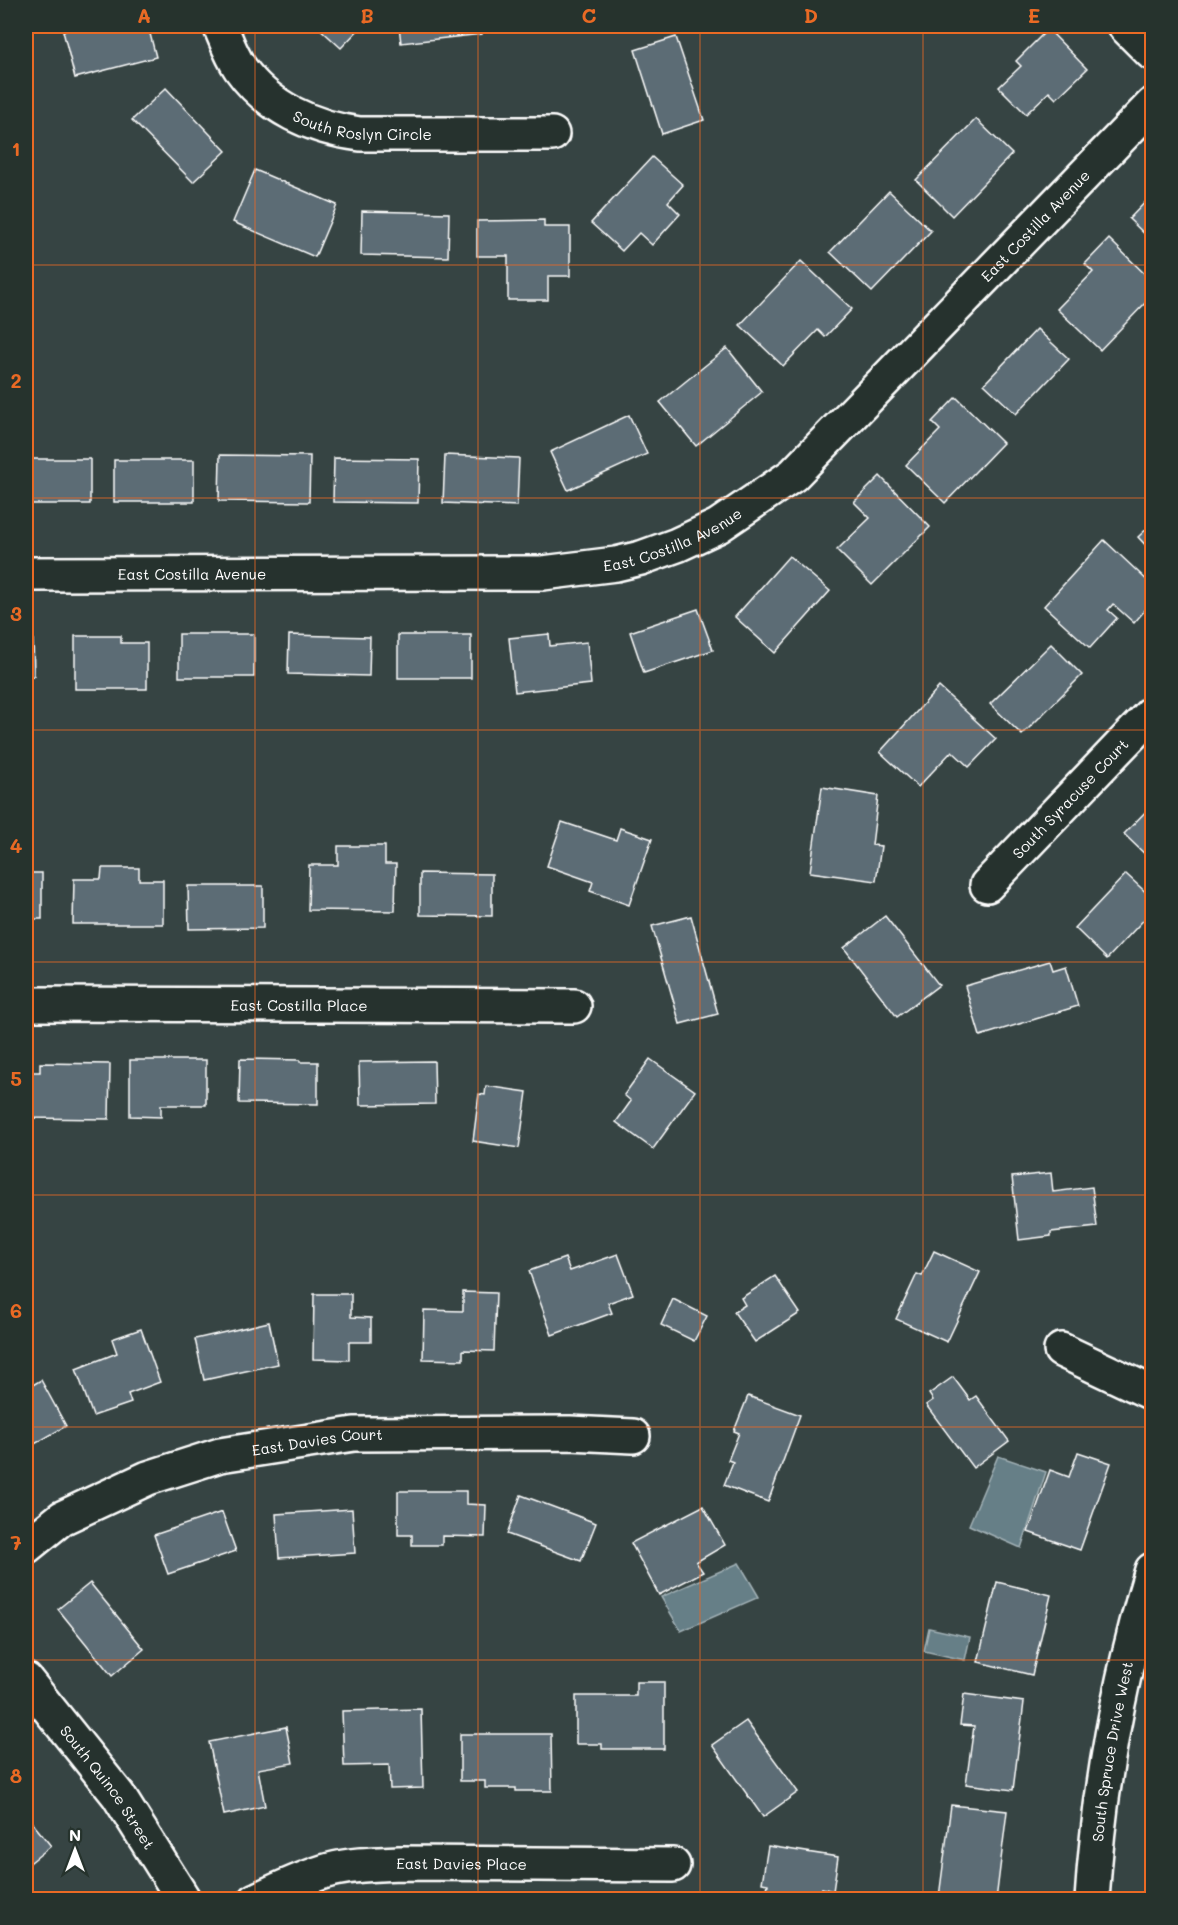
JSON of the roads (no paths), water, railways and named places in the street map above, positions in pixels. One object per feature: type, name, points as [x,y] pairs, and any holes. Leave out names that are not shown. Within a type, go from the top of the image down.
[{"type":"street","name":"South Roslyn Circle","points":[[220,26],[231,53],[253,84],[277,105],[309,123],[336,131],[360,134],[552,134]]},
{"type":"street","points":[[1125,26],[1152,53]]},
{"type":"street","name":"East Costilla Avenue","points":[[26,574],[543,573],[616,564],[677,545],[718,526],[793,475],[1152,105]]},
{"type":"street","name":"South Syracuse Court","points":[[987,885],[1152,713]]},
{"type":"street","name":"East Costilla Place","points":[[26,1004],[574,1006]]},
{"type":"street","points":[[1060,1350],[1152,1393]]},
{"type":"street","name":"East Davies Court","points":[[26,1547],[62,1518],[148,1478],[220,1455],[354,1434],[570,1433],[633,1436]]},
{"type":"street","name":"South Spruce Drive West","points":[[1092,1899],[1095,1856],[1116,1719],[1129,1655],[1152,1570]]},
{"type":"street","name":"South Quince Street","points":[[26,1680],[36,1714],[118,1795],[184,1899]]},
{"type":"street","name":"East Davies Place","points":[[256,1899],[332,1869],[361,1864],[673,1865]]},
{"type":"water","points":[[998,1456],[1046,1472],[1021,1548],[969,1525]]},
{"type":"water","points":[[739,1563],[759,1597],[681,1631],[661,1597]]},
{"type":"water","points":[[929,1628],[970,1637],[965,1660],[924,1651]]}]
